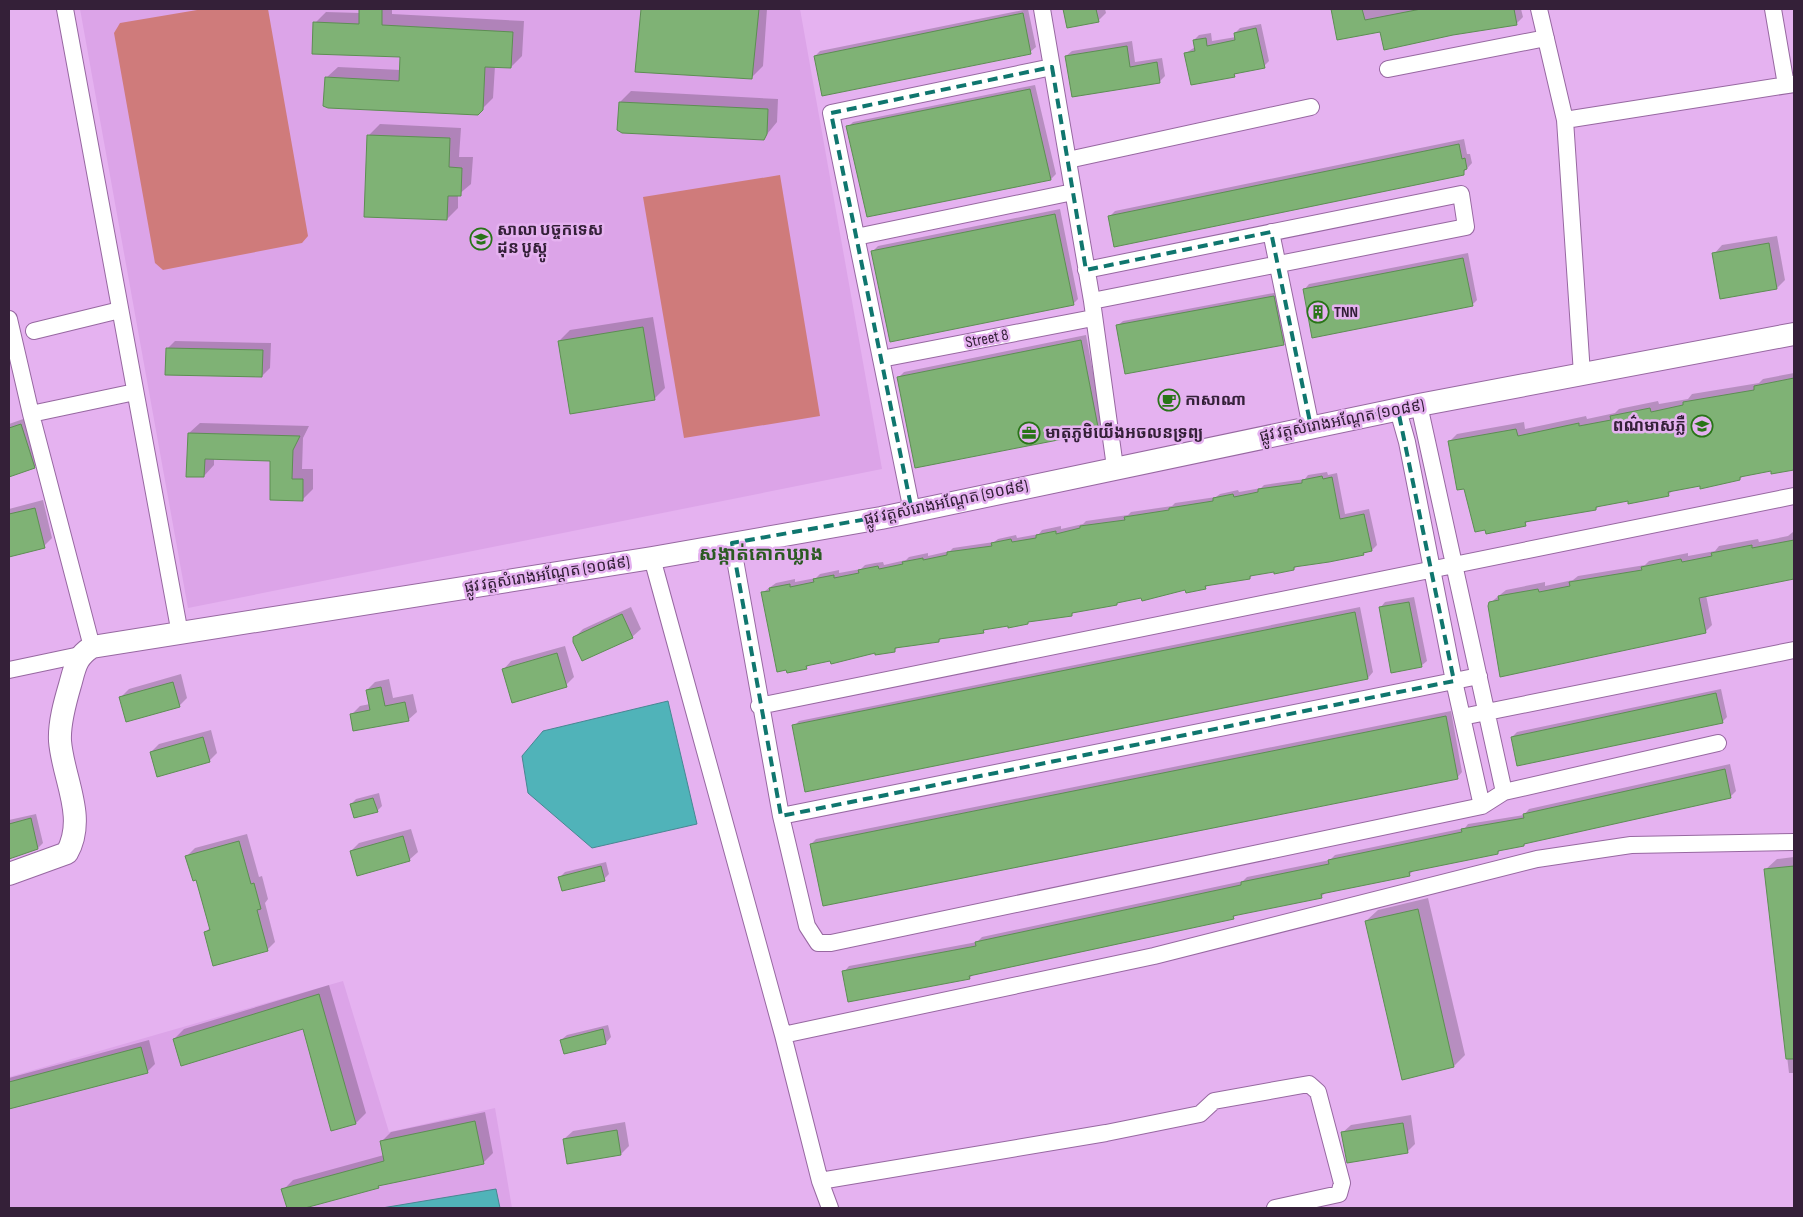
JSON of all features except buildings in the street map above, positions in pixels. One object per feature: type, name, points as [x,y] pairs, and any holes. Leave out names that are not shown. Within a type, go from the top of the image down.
[{"type":"main road","name":"ផ្លូវ វត្តសំរោងអណ្ដែត (១០៨៩)","points":[[86,651],[180,634],[652,558],[912,512],[1115,467],[1311,427],[1794,334]]},
{"type":"main road","points":[[9,874],[67,853],[71,846],[75,827],[74,807],[60,741],[64,706],[86,651]]},
{"type":"street","points":[[65,9],[180,634]]},
{"type":"street","points":[[1042,9],[1092,301],[1092,318],[1115,467]]},
{"type":"street","points":[[1539,9],[1565,120],[1582,374]]},
{"type":"street","points":[[1565,120],[1790,85],[1773,9]]},
{"type":"street","points":[[1388,69],[1546,38]]},
{"type":"street","points":[[912,512],[831,113],[1052,67]]},
{"type":"street","points":[[1068,160],[1311,107]]},
{"type":"street","points":[[856,237],[1073,192]]},
{"type":"street","points":[[1086,270],[1461,194],[1466,227],[1092,301]]},
{"type":"street","points":[[1271,232],[1311,427]]},
{"type":"street","points":[[34,331],[120,310]]},
{"type":"street","name":"Street 8","points":[[880,359],[1092,318]]},
{"type":"street","points":[[9,319],[86,651],[9,670]]},
{"type":"street","points":[[31,414],[136,392]]},
{"type":"street","points":[[1409,408],[1455,565],[1504,792]]},
{"type":"street","points":[[1409,408],[1407,442],[1454,682],[1482,806]]},
{"type":"street","points":[[759,706],[1794,496]]},
{"type":"street","points":[[732,544],[759,706],[781,816],[807,926],[818,942],[830,943],[1482,806],[1504,792],[1718,743]]},
{"type":"street","points":[[652,558],[783,1035],[820,1181],[830,1208]]},
{"type":"street","points":[[1462,717],[1794,650]]},
{"type":"street","points":[[781,816],[1479,676]]},
{"type":"street","points":[[783,1035],[1154,956],[1537,859],[1631,844],[1794,842]]},
{"type":"street","points":[[820,1181],[1106,1133],[1200,1114],[1214,1101],[1309,1084],[1318,1092],[1342,1183],[1339,1194],[1275,1208]]},
{"type":"highlighted area","points":[[1052,67],[1086,270],[1271,232],[1311,427],[1398,410],[1454,681],[781,816],[732,543],[912,511],[831,113]]},
{"type":"shaded area","name":"សាលា បច្ចកទេស ដុន បូស្កូ","points":[[80,9],[800,9],[882,469],[188,608]]},
{"type":"shaded area","points":[[203,9],[268,9],[308,236],[302,243],[163,270],[155,263],[114,33],[120,23]]},
{"type":"shaded area","points":[[780,175],[820,416],[684,438],[643,197]]},
{"type":"shaded area","points":[[668,701],[697,824],[592,848],[528,793],[522,756],[543,731]]},
{"type":"shaded area","points":[[343,981],[389,1132],[495,1108],[512,1208],[9,1208],[9,1077]]},
{"type":"shaded area","points":[[496,1189],[500,1208],[382,1208]]},
{"type":"place","name":"សាលា បច្ចកទេស ដុន បូស្កូ","points":[[481,239]]},
{"type":"place","name":"TNN","points":[[1318,312]]},
{"type":"place","name":"កាសាណា","points":[[1169,400]]},
{"type":"place","name":"ពណ៌មាសភ្លឺ","points":[[1702,426]]},
{"type":"place","name":"មាតុភូមិយើងអចលនទ្រព្យ","points":[[1029,433]]},
{"type":"district","name":"សង្កាត់គោកឃ្លាង","points":[[761,554]]}]
